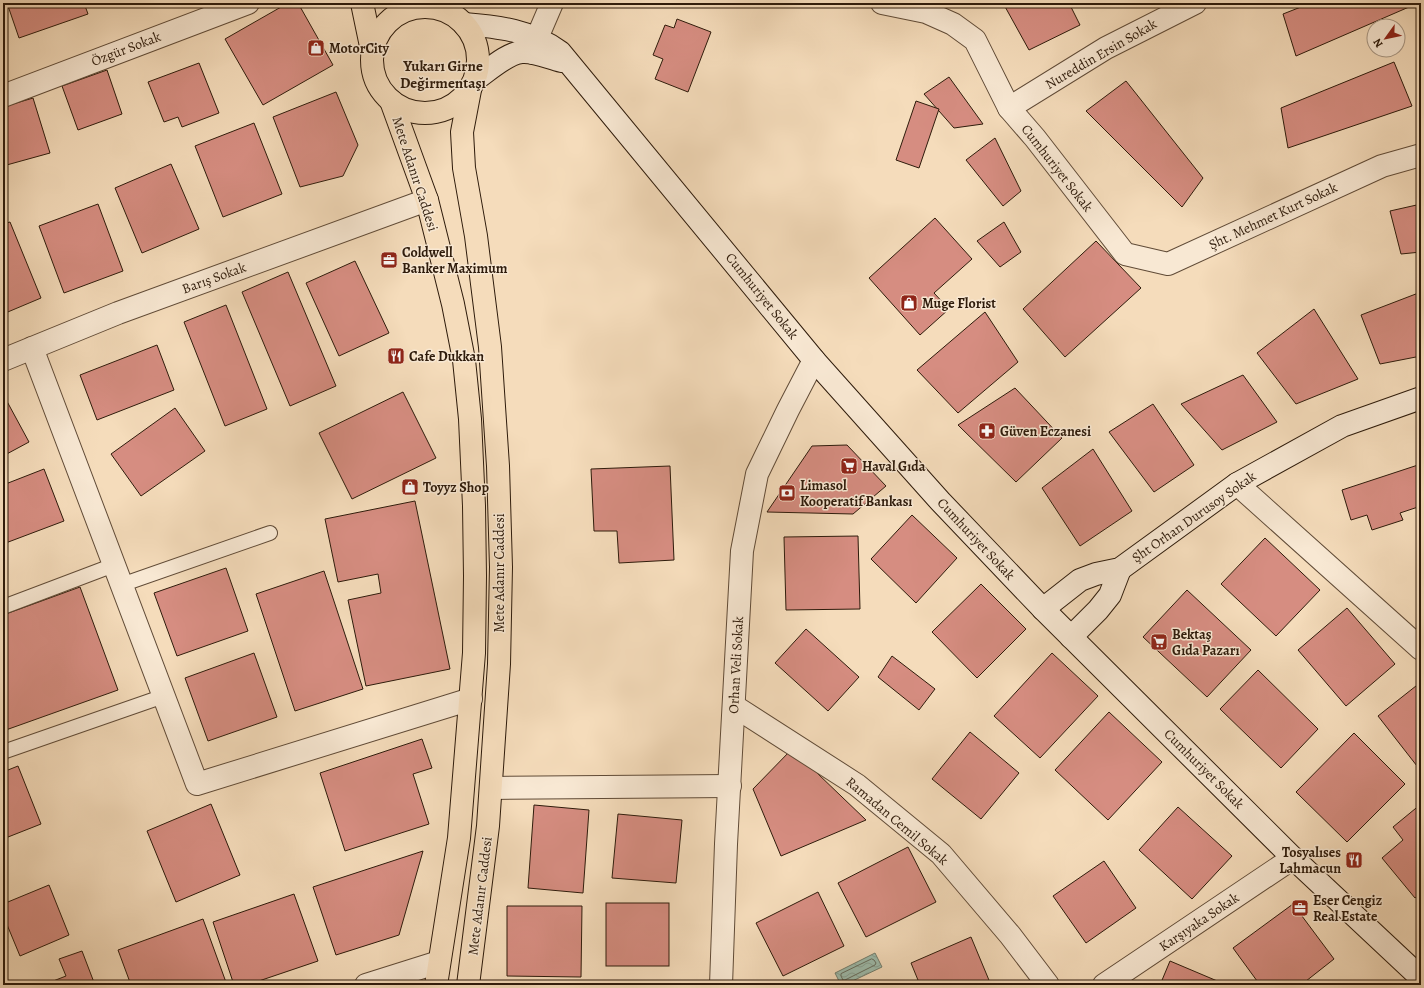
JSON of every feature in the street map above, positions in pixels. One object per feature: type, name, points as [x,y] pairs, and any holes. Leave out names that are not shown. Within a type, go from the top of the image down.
[{"type":"main road","points":[[362,3],[372,51],[372,65],[375,79],[381,91],[391,101],[404,110],[418,114],[433,114],[447,110],[460,101],[473,85],[479,64],[478,50],[473,36],[464,24],[441,7],[417,7],[404,11],[393,18],[383,27],[376,38],[372,51]]},
{"type":"main road","name":"Mete Adanır Caddesi","points":[[468,985],[488,826],[491,788],[499,664],[500,559],[498,466],[490,347],[476,236],[464,168],[462,132],[473,85]]},
{"type":"main road","name":"Mete Adanır Caddesi","points":[[391,101],[426,200],[453,304],[464,360],[470,420],[475,576],[474,653],[459,838],[436,985]]},
{"type":"street","name":"Özgür Sokak","points":[[3,96],[248,3]]},
{"type":"street","points":[[473,85],[511,55],[535,45],[552,3]]},
{"type":"street","name":"Cumhuriyet Sokak","points":[[882,3],[926,12],[953,24],[975,40],[1009,108],[1035,138],[1125,254]]},
{"type":"street","name":"Nureddin Ersin Sokak","points":[[1009,108],[1106,48],[1195,3]]},
{"type":"street","points":[[464,24],[519,31],[535,45]]},
{"type":"street","name":"Cumhuriyet Sokak","points":[[535,45],[571,63],[814,360],[940,501],[1043,609],[1293,858],[1421,978]]},
{"type":"street","name":"Şht. Mehmet Kurt Sokak","points":[[1125,254],[1168,264],[1382,166],[1421,155]]},
{"type":"street","name":"Barış Sokak","points":[[3,360],[118,313],[426,200]]},
{"type":"street","points":[[32,348],[197,784],[471,699]]},
{"type":"street","name":"Orhan Veli Sokak","points":[[721,985],[742,551],[757,474],[814,360]]},
{"type":"street","name":"Şht Orhan Durusoy Sokak","points":[[1043,609],[1080,580],[1096,574],[1120,569],[1237,484],[1342,426],[1421,398]]},
{"type":"street","points":[[1237,484],[1421,649]]},
{"type":"street","name":"Şht Orhan Durusoy Sokak","points":[[1071,637],[1098,610],[1110,595],[1120,569]]},
{"type":"street","name":"Ramadan Cemil Sokak","points":[[734,706],[857,785],[941,854],[1010,935],[1048,985]]},
{"type":"street","points":[[491,788],[730,786]]},
{"type":"street","name":"Karşıyaka Sokak","points":[[1104,985],[1293,858]]},
{"type":"street","points":[[366,985],[439,962]]},
{"type":"lane","points":[[3,607],[270,533]]},
{"type":"lane","points":[[3,752],[164,696]]},
{"type":"water","points":[[875,953],[882,967],[844,985],[841,985],[835,973]]},
{"type":"building","points":[[7,3],[84,3],[88,14],[19,38]]},
{"type":"building","points":[[288,3],[298,3],[333,65],[263,105],[225,39]]},
{"type":"building","points":[[1003,3],[1069,3],[1080,25],[1029,50]]},
{"type":"building","points":[[1311,3],[1408,3],[1409,7],[1384,18],[1366,18],[1366,26],[1296,56],[1283,14]]},
{"type":"building","points":[[677,19],[711,32],[688,92],[655,79],[663,59],[653,55],[665,25],[674,28]]},
{"type":"building","points":[[1394,62],[1412,106],[1288,148],[1281,108]]},
{"type":"building","points":[[199,63],[219,113],[182,127],[178,117],[164,122],[148,82]]},
{"type":"building","points":[[107,70],[122,114],[78,130],[62,86]]},
{"type":"building","points":[[949,77],[983,124],[954,128],[924,94]]},
{"type":"building","points":[[1126,81],[1203,178],[1182,207],[1086,111]]},
{"type":"building","points":[[336,92],[358,145],[343,176],[300,187],[273,117]]},
{"type":"building","points":[[33,98],[50,153],[3,166],[3,107]]},
{"type":"building","points":[[916,101],[939,109],[919,168],[896,160]]},
{"type":"building","points":[[254,123],[282,194],[223,217],[195,146]]},
{"type":"building","points":[[995,138],[1021,191],[1003,206],[966,160]]},
{"type":"building","points":[[171,164],[199,229],[142,253],[115,188]]},
{"type":"building","points":[[98,204],[123,271],[64,293],[39,226]]},
{"type":"building","points":[[1421,204],[1421,252],[1401,254],[1390,211]]},
{"type":"building","points":[[935,218],[972,259],[934,293],[949,309],[920,335],[869,278]]},
{"type":"building","points":[[10,222],[41,298],[3,314],[3,224]]},
{"type":"building","points":[[1004,222],[1021,252],[1000,267],[977,241]]},
{"type":"building","points":[[1096,241],[1141,288],[1065,357],[1023,309]]},
{"type":"building","points":[[355,261],[389,333],[339,356],[306,283]]},
{"type":"building","points":[[288,272],[336,386],[290,406],[242,292]]},
{"type":"building","points":[[1421,292],[1421,356],[1380,364],[1361,315]]},
{"type":"building","points":[[226,305],[267,409],[225,426],[184,322]]},
{"type":"building","points":[[1314,309],[1358,379],[1296,404],[1257,353]]},
{"type":"building","points":[[985,312],[1018,362],[958,413],[917,370]]},
{"type":"building","points":[[157,345],[174,390],[97,420],[80,375]]},
{"type":"building","points":[[1243,375],[1277,422],[1222,450],[1181,404]]},
{"type":"building","points":[[1015,388],[1062,438],[1016,482],[958,425]]},
{"type":"building","points":[[403,392],[436,458],[352,499],[319,433]]},
{"type":"building","points":[[3,394],[29,442],[3,456]]},
{"type":"building","points":[[1153,404],[1194,465],[1154,492],[1109,432]]},
{"type":"building","points":[[175,408],[205,451],[141,496],[111,454]]},
{"type":"building","points":[[847,445],[886,486],[853,514],[767,512],[812,446]]},
{"type":"building","points":[[1093,449],[1132,511],[1080,546],[1042,488]]},
{"type":"building","points":[[1421,464],[1421,506],[1400,513],[1403,520],[1372,530],[1367,515],[1351,520],[1342,490]]},
{"type":"building","points":[[670,466],[674,560],[619,563],[617,531],[594,531],[591,469]]},
{"type":"building","points":[[44,469],[64,521],[3,544],[3,485]]},
{"type":"building","points":[[415,501],[450,669],[366,686],[348,600],[381,593],[378,574],[338,582],[325,519]]},
{"type":"building","points":[[912,515],[957,558],[916,603],[871,559]]},
{"type":"building","points":[[858,536],[860,609],[786,610],[784,537]]},
{"type":"building","points":[[1265,538],[1320,590],[1276,636],[1221,584]]},
{"type":"building","points":[[226,568],[248,631],[177,656],[154,593]]},
{"type":"building","points":[[324,571],[363,689],[295,711],[256,594]]},
{"type":"building","points":[[981,584],[1026,629],[977,678],[932,632]]},
{"type":"building","points":[[80,587],[118,690],[3,731],[3,615]]},
{"type":"building","points":[[1187,590],[1251,650],[1207,697],[1143,637]]},
{"type":"building","points":[[1347,608],[1395,664],[1346,706],[1298,650]]},
{"type":"building","points":[[806,629],[859,677],[828,711],[775,663]]},
{"type":"building","points":[[254,653],[277,717],[208,741],[185,678]]},
{"type":"building","points":[[1052,653],[1098,696],[1040,758],[994,716]]},
{"type":"building","points":[[892,656],[935,689],[919,710],[878,677]]},
{"type":"building","points":[[1258,670],[1318,729],[1281,768],[1220,709]]},
{"type":"building","points":[[1421,682],[1421,762],[1417,766],[1378,716]]},
{"type":"building","points":[[1109,712],[1162,762],[1108,820],[1055,770]]},
{"type":"building","points":[[970,732],[1019,773],[981,819],[932,779]]},
{"type":"building","points":[[1354,733],[1405,784],[1347,842],[1296,792]]},
{"type":"building","points":[[422,739],[432,768],[413,774],[429,824],[345,851],[320,773]]},
{"type":"building","points":[[792,749],[866,820],[781,856],[753,789]]},
{"type":"building","points":[[18,766],[41,824],[3,839],[3,772]]},
{"type":"building","points":[[211,804],[240,875],[176,902],[147,831]]},
{"type":"building","points":[[1421,804],[1421,893],[1415,898],[1382,858],[1403,840],[1393,827]]},
{"type":"building","points":[[534,805],[589,810],[583,893],[528,888]]},
{"type":"building","points":[[1178,807],[1232,856],[1192,899],[1139,850]]},
{"type":"building","points":[[618,814],[682,820],[676,883],[612,878]]},
{"type":"building","points":[[908,847],[936,902],[866,937],[838,883]]},
{"type":"building","points":[[423,851],[399,935],[336,955],[313,887]]},
{"type":"building","points":[[1104,861],[1136,908],[1086,943],[1053,896]]},
{"type":"building","points":[[49,885],[69,935],[20,956],[3,915],[3,904]]},
{"type":"building","points":[[818,892],[844,946],[783,976],[756,923]]},
{"type":"building","points":[[294,894],[318,961],[247,985],[234,985],[213,922]]},
{"type":"building","points":[[606,903],[669,903],[669,966],[606,966]]},
{"type":"building","points":[[1293,904],[1334,959],[1301,985],[1260,985],[1233,948]]},
{"type":"building","points":[[507,906],[582,906],[581,977],[507,976]]},
{"type":"building","points":[[203,919],[227,985],[131,985],[118,950]]},
{"type":"building","points":[[971,937],[991,985],[920,985],[911,963]]},
{"type":"building","points":[[82,951],[95,985],[43,985],[66,976],[59,959]]},
{"type":"building","points":[[1170,961],[1222,983],[1221,985],[1160,985]]},
{"type":"place","name":"MotorCity","points":[[316,48]]},
{"type":"place","name":"Coldwell Banker Maximum","points":[[389,260]]},
{"type":"place","name":"Muge Florist","points":[[909,303]]},
{"type":"place","name":"Cafe Dukkan","points":[[396,356]]},
{"type":"place","name":"Güven Eczanesi","points":[[987,431]]},
{"type":"place","name":"Haval Gıda","points":[[849,466]]},
{"type":"place","name":"Toyyz Shop","points":[[410,487]]},
{"type":"place","name":"Limasol Kooperatif Bankası","points":[[787,493]]},
{"type":"place","name":"Bektaş Gıda Pazarı","points":[[1159,642]]},
{"type":"place","name":"Tosyalıses Lahmacun","points":[[1354,860]]},
{"type":"place","name":"Eser Cengiz Real Estate","points":[[1300,908]]},
{"type":"district","name":"Yukarı Girne Değirmentaşı","points":[[443,74]]}]
